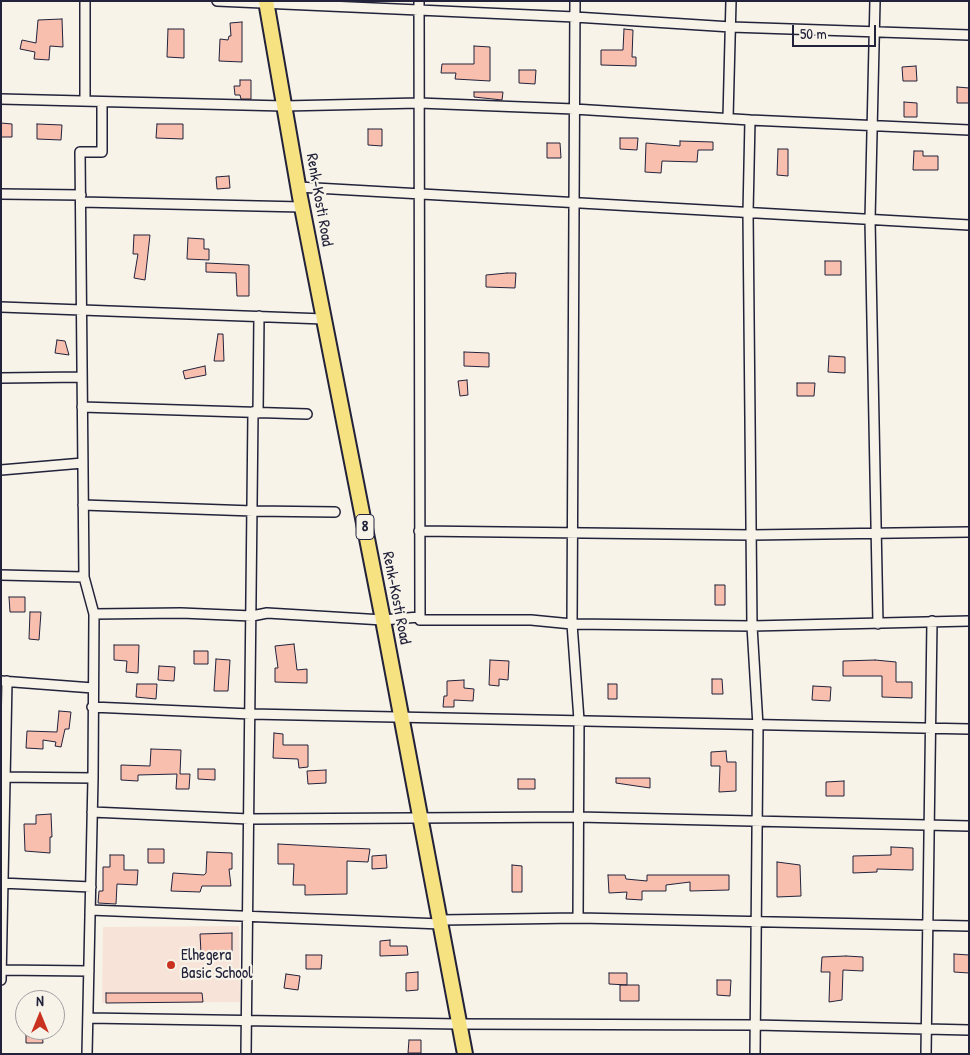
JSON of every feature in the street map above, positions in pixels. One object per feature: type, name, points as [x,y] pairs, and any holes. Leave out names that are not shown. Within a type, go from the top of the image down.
[{"type":"main road","name":"Renk-Kosti Road","points":[[266,2],[298,187],[383,620],[465,1054]]},
{"type":"street","points":[[85,1],[85,101]]},
{"type":"street","points":[[217,1],[419,6],[731,26],[969,35]]},
{"type":"street","points":[[575,1],[572,624],[579,720],[578,918]]},
{"type":"street","points":[[728,118],[731,1]]},
{"type":"street","points":[[875,1],[870,220],[878,624]]},
{"type":"street","points":[[419,6],[420,620]]},
{"type":"street","points":[[1,99],[284,106],[419,103],[574,109],[750,120],[969,130]]},
{"type":"street","points":[[87,1054],[93,778],[94,614],[84,576],[80,152],[102,152],[102,102]]},
{"type":"street","points":[[750,120],[748,212],[752,626],[758,726],[755,1054]]},
{"type":"street","points":[[298,187],[574,201],[969,225]]},
{"type":"street","points":[[1,194],[302,207]]},
{"type":"street","points":[[1,307],[324,319]]},
{"type":"street","points":[[246,1054],[253,512],[259,316]]},
{"type":"street","points":[[1,378],[82,377]]},
{"type":"street","points":[[82,407],[307,414]]},
{"type":"street","points":[[1,470],[83,463]]},
{"type":"street","points":[[83,505],[253,512],[335,512]]},
{"type":"street","points":[[419,531],[751,535],[969,532]]},
{"type":"street","points":[[1,575],[84,576]]},
{"type":"street","points":[[94,614],[181,613],[252,616],[267,613],[383,620],[419,617],[420,620],[531,620],[572,624],[752,626],[932,621],[969,622]]},
{"type":"street","points":[[926,1054],[932,621]]},
{"type":"street","points":[[1,980],[4,681],[93,688]]},
{"type":"street","points":[[92,706],[251,714],[401,718],[969,729]]},
{"type":"street","points":[[3,778],[93,778]]},
{"type":"street","points":[[92,812],[249,819],[578,817],[929,827],[969,826]]},
{"type":"street","points":[[2,883],[91,887]]},
{"type":"street","points":[[90,910],[248,918],[441,922],[578,918],[969,926]]},
{"type":"street","points":[[1,970],[89,971]]},
{"type":"street","points":[[88,1018],[459,1024],[755,1025],[969,1030]]},
{"type":"shaded area","name":"Elhegera Basic School","points":[[239,926],[240,1002],[102,1003],[103,927]]},
{"type":"building","points":[[62,19],[63,47],[50,46],[49,60],[34,59],[35,52],[20,49],[22,40],[36,43],[38,20]]},
{"type":"building","points":[[242,22],[242,62],[219,61],[220,39],[228,40],[229,36],[231,36],[230,23]]},
{"type":"building","points":[[168,29],[184,29],[184,58],[167,57]]},
{"type":"building","points":[[624,29],[633,30],[632,57],[636,57],[636,66],[601,65],[601,50],[623,50]]},
{"type":"building","points":[[474,46],[490,47],[490,81],[455,79],[456,73],[441,73],[442,64],[474,64]]},
{"type":"building","points":[[916,66],[917,81],[903,81],[902,67]]},
{"type":"building","points":[[519,70],[536,70],[535,84],[519,83]]},
{"type":"building","points":[[240,80],[251,80],[251,99],[241,99],[240,95],[235,95],[234,86],[240,86]]},
{"type":"building","points":[[957,87],[969,88],[969,103],[957,103]]},
{"type":"building","points":[[474,92],[503,92],[502,100],[474,97]]},
{"type":"building","points":[[904,102],[917,103],[917,117],[904,117]]},
{"type":"building","points":[[1,123],[12,124],[12,137],[1,137]]},
{"type":"building","points":[[37,124],[62,125],[61,140],[37,139]]},
{"type":"building","points":[[157,124],[183,124],[183,139],[156,138]]},
{"type":"building","points":[[368,129],[382,129],[382,146],[368,145]]},
{"type":"building","points":[[620,138],[638,138],[637,150],[620,149]]},
{"type":"building","points":[[680,141],[713,142],[713,150],[698,150],[697,162],[662,161],[661,173],[645,172],[646,143],[680,146]]},
{"type":"building","points":[[547,143],[560,143],[561,158],[547,158]]},
{"type":"building","points":[[778,149],[788,149],[788,176],[777,175]]},
{"type":"building","points":[[914,151],[923,151],[923,156],[938,156],[938,170],[913,170]]},
{"type":"building","points":[[229,176],[230,188],[217,189],[216,177]]},
{"type":"building","points":[[134,235],[150,235],[145,280],[134,278],[138,254],[133,254]]},
{"type":"building","points":[[188,238],[204,239],[204,249],[209,249],[209,260],[187,259]]},
{"type":"building","points":[[825,261],[841,261],[841,275],[825,275]]},
{"type":"building","points":[[206,263],[249,265],[249,296],[237,296],[236,273],[206,272]]},
{"type":"building","points":[[516,273],[515,288],[486,287],[486,275]]},
{"type":"building","points":[[218,334],[223,334],[224,361],[214,361]]},
{"type":"building","points":[[57,340],[65,341],[69,355],[55,353]]},
{"type":"building","points":[[464,352],[489,353],[489,367],[464,366]]},
{"type":"building","points":[[829,356],[845,357],[845,373],[828,372]]},
{"type":"building","points":[[205,366],[206,375],[185,379],[183,371]]},
{"type":"building","points":[[467,380],[468,395],[460,396],[458,381]]},
{"type":"building","points":[[797,383],[815,383],[814,396],[797,396]]},
{"type":"building","points":[[715,585],[725,585],[725,605],[715,605]]},
{"type":"building","points":[[9,597],[25,597],[25,612],[10,612]]},
{"type":"building","points":[[30,612],[41,612],[39,640],[29,639]]},
{"type":"building","points":[[294,644],[297,670],[307,669],[307,683],[275,682],[275,668],[278,668],[275,646]]},
{"type":"building","points":[[114,645],[139,645],[138,673],[126,672],[127,661],[114,660]]},
{"type":"building","points":[[194,651],[208,651],[208,664],[194,664]]},
{"type":"building","points":[[216,659],[230,660],[228,691],[214,691]]},
{"type":"building","points":[[490,660],[509,661],[508,680],[499,679],[499,686],[489,685]]},
{"type":"building","points":[[875,660],[896,662],[896,682],[912,682],[912,698],[882,697],[882,676],[843,676],[843,661]]},
{"type":"building","points":[[159,666],[175,667],[174,681],[158,680]]},
{"type":"building","points":[[712,679],[722,679],[723,694],[712,694]]},
{"type":"building","points":[[464,680],[464,688],[474,689],[473,701],[454,700],[454,707],[443,707],[444,696],[447,696],[447,681]]},
{"type":"building","points":[[137,684],[157,684],[156,699],[136,697]]},
{"type":"building","points":[[608,684],[617,684],[617,699],[608,699]]},
{"type":"building","points":[[813,686],[831,687],[830,701],[812,700]]},
{"type":"building","points":[[59,711],[71,712],[69,729],[65,729],[61,747],[55,746],[56,742],[43,740],[43,749],[26,748],[27,731],[57,732]]},
{"type":"building","points":[[274,733],[283,734],[283,745],[308,745],[308,767],[299,768],[298,759],[273,758]]},
{"type":"building","points":[[151,749],[181,750],[180,774],[190,774],[189,789],[176,789],[177,774],[138,775],[138,781],[121,780],[121,765],[150,766]]},
{"type":"building","points":[[726,751],[727,762],[736,762],[736,791],[719,792],[720,766],[711,766],[711,752]]},
{"type":"building","points":[[198,769],[215,769],[215,780],[198,779]]},
{"type":"building","points":[[326,770],[326,783],[308,784],[307,771]]},
{"type":"building","points":[[616,778],[650,778],[650,788],[616,783]]},
{"type":"building","points":[[518,779],[535,779],[535,789],[518,789]]},
{"type":"building","points":[[844,781],[844,796],[826,796],[826,782]]},
{"type":"building","points":[[51,814],[52,837],[50,837],[50,853],[25,851],[24,824],[36,824],[36,815]]},
{"type":"building","points":[[278,844],[370,849],[368,862],[347,861],[347,894],[305,895],[305,885],[293,885],[294,864],[278,864]]},
{"type":"building","points":[[891,847],[913,848],[913,870],[877,869],[877,872],[853,873],[853,856],[891,855]]},
{"type":"building","points":[[148,849],[164,849],[164,863],[148,863]]},
{"type":"building","points":[[207,852],[232,853],[232,869],[229,869],[231,886],[202,886],[200,892],[171,891],[173,873],[204,875],[206,873]]},
{"type":"building","points":[[110,855],[124,855],[124,870],[138,870],[137,885],[117,884],[116,904],[98,903],[99,891],[103,891],[103,867],[110,867]]},
{"type":"building","points":[[386,855],[387,868],[372,869],[372,856]]},
{"type":"building","points":[[777,862],[800,865],[801,896],[777,897]]},
{"type":"building","points":[[512,865],[522,866],[522,892],[512,892]]},
{"type":"building","points":[[608,875],[625,875],[626,879],[647,881],[647,875],[729,875],[729,890],[690,891],[690,882],[666,885],[666,891],[642,891],[642,900],[626,899],[627,892],[609,893]]},
{"type":"building","points":[[232,933],[232,953],[201,953],[200,934]]},
{"type":"building","points":[[390,940],[390,946],[407,946],[408,955],[380,956],[380,941]]},
{"type":"building","points":[[954,954],[969,955],[969,973],[954,972]]},
{"type":"building","points":[[306,955],[322,955],[321,969],[306,969]]},
{"type":"building","points":[[822,957],[863,957],[863,971],[843,970],[842,1000],[829,1002],[830,972],[821,972]]},
{"type":"building","points":[[418,972],[418,990],[406,991],[406,973]]},
{"type":"building","points":[[609,973],[627,973],[627,985],[609,984]]},
{"type":"building","points":[[286,974],[300,976],[298,990],[284,988]]},
{"type":"building","points":[[717,980],[731,980],[730,996],[717,995]]},
{"type":"building","points":[[620,985],[639,985],[639,1001],[620,1001]]},
{"type":"building","points":[[106,993],[202,993],[203,1002],[106,1003]]},
{"type":"building","points":[[26,1040],[43,1040],[43,1043],[26,1043]]},
{"type":"building","points":[[409,1040],[421,1040],[421,1053],[408,1053]]},
{"type":"place","name":"Elhegera Basic School","points":[[171,965]]}]
